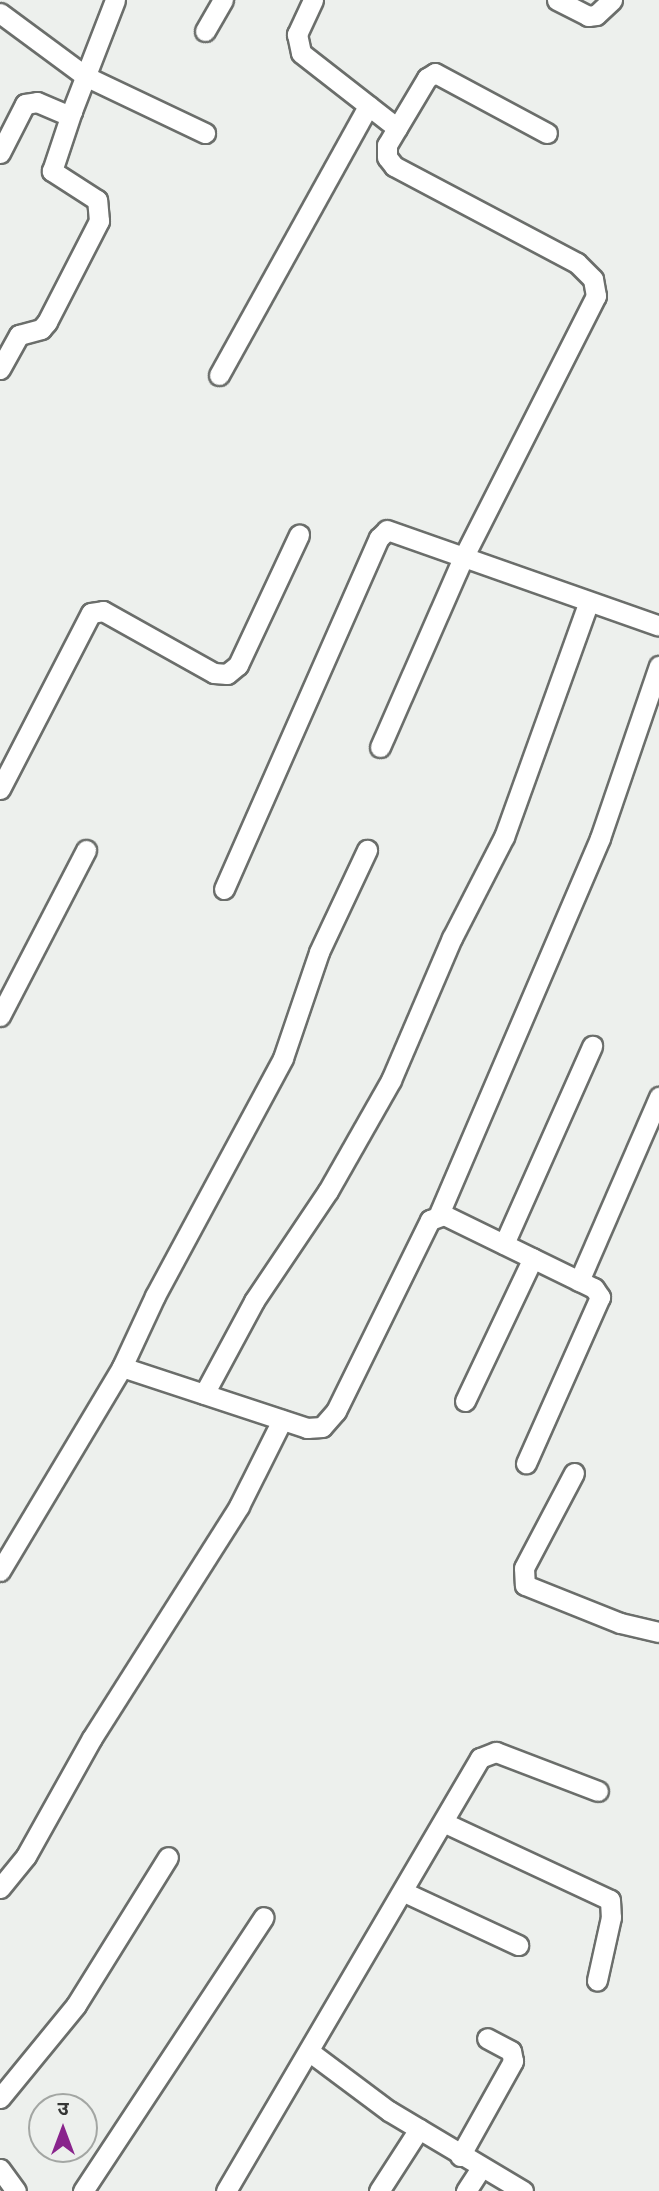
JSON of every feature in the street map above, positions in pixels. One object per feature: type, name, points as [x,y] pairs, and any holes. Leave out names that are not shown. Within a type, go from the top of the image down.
[{"type":"street","points":[[0,369],[19,335],[41,329],[47,323],[99,221],[97,201],[51,171],[116,0]]},
{"type":"street","points":[[205,31],[223,0]]},
{"type":"street","points":[[313,0],[299,27],[298,48],[397,128]]},
{"type":"street","points":[[560,1],[588,16],[596,15],[612,0]]},
{"type":"street","points":[[0,13],[85,76],[205,133]]},
{"type":"street","points":[[380,747],[463,558],[594,305],[596,286],[577,263],[389,162],[387,145],[427,78],[435,73],[547,133]]},
{"type":"street","points":[[0,153],[25,104],[37,102],[65,114],[72,111]]},
{"type":"street","points":[[219,375],[368,106]]},
{"type":"street","points":[[224,888],[379,538],[387,530],[396,531],[588,604],[659,626]]},
{"type":"street","points":[[0,789],[91,613],[103,611],[214,673],[227,674],[238,665],[299,535]]},
{"type":"street","points":[[204,1394],[254,1301],[328,1191],[391,1080],[452,938],[505,837],[588,604]]},
{"type":"street","points":[[122,1367],[316,1429],[336,1411],[430,1220],[439,1214],[600,838],[659,666]]},
{"type":"street","points":[[0,1016],[86,850]]},
{"type":"street","points":[[0,1571],[122,1367],[283,1058],[319,952],[368,850]]},
{"type":"street","points":[[504,1244],[592,1046]]},
{"type":"street","points":[[579,1281],[659,1097]]},
{"type":"street","points":[[439,1214],[598,1292],[600,1301],[526,1463]]},
{"type":"street","points":[[465,1401],[533,1258]]},
{"type":"street","points":[[0,1888],[26,1856],[92,1738],[239,1506],[282,1420]]},
{"type":"street","points":[[574,1473],[524,1568],[525,1585],[620,1623],[659,1632]]},
{"type":"street","points":[[226,2191],[487,1752],[598,1791]]},
{"type":"street","points":[[445,1823],[610,1900],[611,1917],[597,1980]]},
{"type":"street","points":[[0,2098],[76,2005],[168,1857]]},
{"type":"street","points":[[404,1892],[517,1945]]},
{"type":"street","points":[[83,2191],[264,1917]]},
{"type":"street","points":[[460,2156],[513,2061],[511,2051],[487,2038]]},
{"type":"street","points":[[310,2052],[460,2156],[523,2191]]},
{"type":"street","points":[[379,2191],[419,2129]]},
{"type":"street","points":[[466,2191],[481,2168]]},
{"type":"street","points":[[1,2172],[16,2191]]}]
